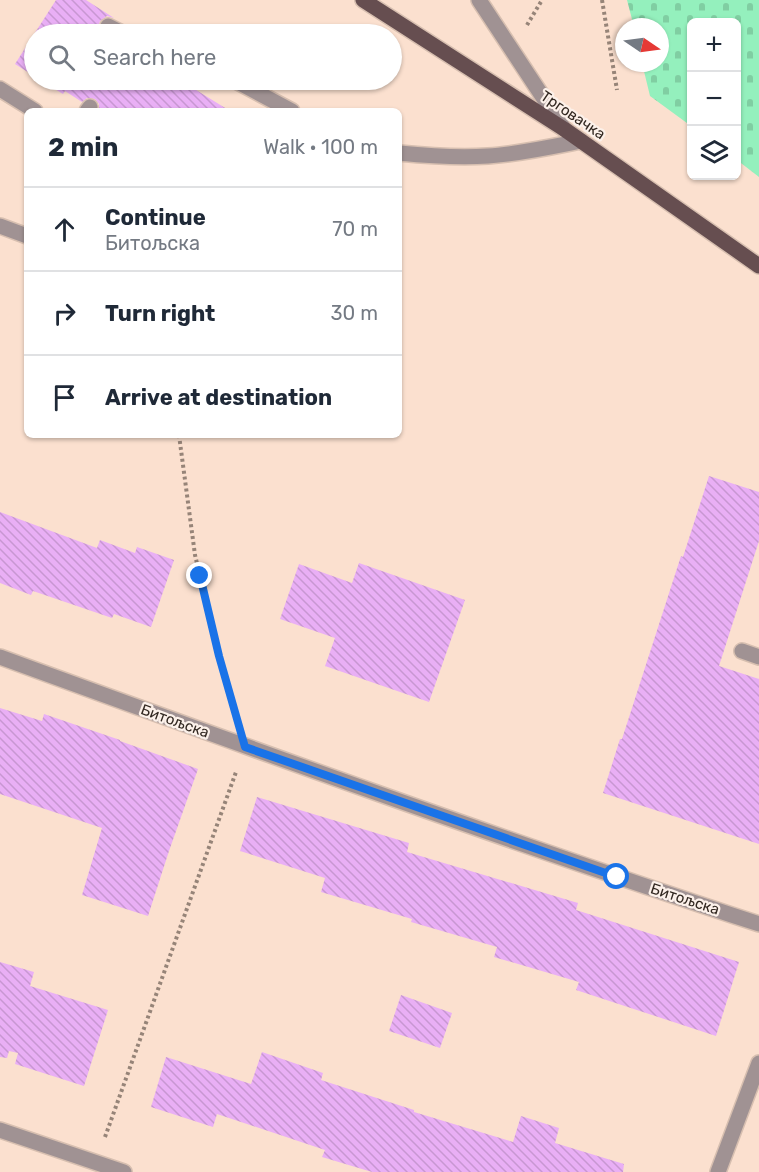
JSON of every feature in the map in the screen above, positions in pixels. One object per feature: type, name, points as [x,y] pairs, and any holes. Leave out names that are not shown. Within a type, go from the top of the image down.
[{"type":"main road","name":"Трговачка","points":[[363,0],[400,24]]},
{"type":"main road","name":"Трговачка","points":[[402,25],[564,129],[759,266]]},
{"type":"street","points":[[479,0],[564,129]]},
{"type":"street","points":[[0,89],[30,108]]},
{"type":"street","points":[[253,90],[286,108]]},
{"type":"street","points":[[402,153],[433,157],[488,156],[581,141]]},
{"type":"street","points":[[0,226],[24,235]]},
{"type":"street","points":[[742,651],[759,657]]},
{"type":"street","name":"Битољска","points":[[0,657],[245,747],[759,924]]},
{"type":"street","points":[[718,1172],[759,1063]]},
{"type":"street","points":[[0,1130],[124,1172]]},
{"type":"path","points":[[523,31],[542,0]]},
{"type":"path","points":[[602,0],[617,90]]},
{"type":"path","points":[[96,1163],[245,747],[219,656],[195,555],[179,438]]},
{"type":"green space","points":[[627,0],[759,0],[759,177],[741,163],[741,18],[687,18],[687,123],[650,96],[644,72],[669,72],[669,18],[632,18]]},
{"type":"building","points":[[56,0],[86,0],[114,18],[107,16],[99,24],[40,24]]},
{"type":"building","points":[[24,50],[24,70],[15,64]]},
{"type":"building","points":[[56,90],[196,90],[225,108],[99,108],[95,99],[87,98],[82,102],[65,91],[63,94]]},
{"type":"building","points":[[709,476],[759,492],[759,541],[719,666],[759,679],[759,844],[603,793]]},
{"type":"building","points":[[0,512],[97,548],[100,540],[135,553],[137,547],[174,560],[151,627],[114,614],[112,618],[33,591],[31,595],[0,583]]},
{"type":"building","points":[[359,563],[465,600],[429,702],[325,666],[335,638],[280,619],[299,564],[352,583]]},
{"type":"building","points":[[0,708],[42,721],[44,714],[198,769],[148,916],[82,895],[102,828],[0,794]]},
{"type":"building","points":[[257,797],[409,843],[407,852],[578,903],[576,910],[739,962],[716,1036],[576,990],[579,982],[494,957],[497,947],[321,892],[325,878],[240,851]]},
{"type":"building","points":[[0,962],[34,972],[30,986],[108,1010],[84,1086],[15,1064],[18,1053],[9,1051],[7,1058],[0,1057]]},
{"type":"building","points":[[401,995],[452,1013],[440,1048],[389,1031]]},
{"type":"building","points":[[262,1052],[323,1073],[321,1080],[414,1110],[414,1112],[513,1142],[521,1116],[559,1128],[555,1143],[624,1164],[623,1172],[372,1172],[322,1157],[325,1150],[217,1114],[213,1127],[151,1107],[166,1057],[251,1084]]},
{"type":"route","points":[[200,576],[219,656],[245,747],[617,877]]}]
